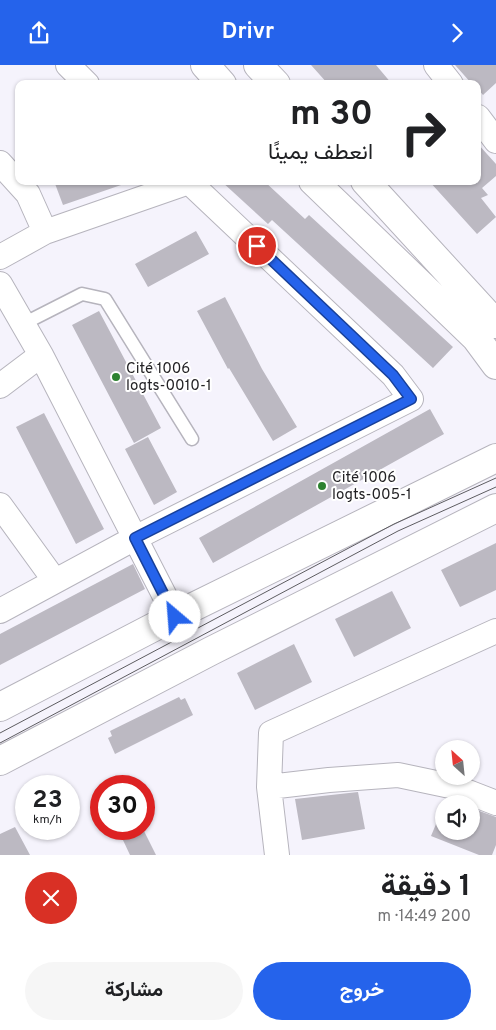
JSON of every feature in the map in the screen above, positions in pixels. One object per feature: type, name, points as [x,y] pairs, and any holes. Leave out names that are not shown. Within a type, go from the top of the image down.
[{"type":"street","points":[[68,65],[83,80]]},
{"type":"street","points":[[205,65],[218,80]]},
{"type":"street","points":[[258,65],[272,80]]},
{"type":"street","points":[[436,65],[447,80]]},
{"type":"street","points":[[481,121],[496,141]]},
{"type":"street","points":[[0,163],[15,180]]},
{"type":"street","points":[[20,185],[28,194],[45,232]]},
{"type":"street","points":[[0,257],[45,232],[180,185]]},
{"type":"street","points":[[0,611],[135,538],[411,399],[393,375],[192,185]]},
{"type":"street","points":[[317,185],[476,338],[496,365]]},
{"type":"street","points":[[369,185],[496,324]]},
{"type":"street","points":[[0,284],[41,355],[175,617]]},
{"type":"street","points":[[0,386],[41,355]]},
{"type":"street","points":[[0,707],[175,617],[496,459]]},
{"type":"street","points":[[0,505],[55,581]]},
{"type":"street","points":[[0,761],[211,651],[496,509]]},
{"type":"street","points":[[277,855],[269,787],[271,733],[496,631]]},
{"type":"street","points":[[269,787],[398,775],[455,787],[496,803]]},
{"type":"lane","points":[[23,324],[82,294],[105,299],[192,439]]},
{"type":"building","points":[[311,65],[376,65],[389,80],[324,80]]},
{"type":"building","points":[[455,65],[496,65],[496,83],[483,95],[481,93],[481,80],[468,80]]},
{"type":"building","points":[[481,147],[496,164],[496,176],[482,188],[488,195],[481,198],[496,217],[477,234],[433,185],[481,185]]},
{"type":"building","points":[[56,185],[121,185],[63,205]]},
{"type":"building","points":[[225,185],[268,185],[305,219],[309,215],[453,347],[433,368],[272,220],[268,224]]},
{"type":"building","points":[[196,231],[209,254],[148,287],[135,264]]},
{"type":"building","points":[[225,297],[262,369],[297,427],[273,441],[228,369],[197,311]]},
{"type":"building","name":"Cité 1006 logts-0010-1","points":[[99,311],[161,428],[134,443],[72,325]]},
{"type":"building","name":"Cité 1006 logts-005-1","points":[[430,409],[444,434],[213,563],[199,538]]},
{"type":"building","points":[[44,413],[104,529],[76,544],[16,427]]},
{"type":"building","points":[[148,437],[177,492],[154,505],[125,449]]},
{"type":"building","points":[[496,543],[496,590],[460,607],[441,570]]},
{"type":"building","points":[[133,564],[145,589],[0,665],[0,634]]},
{"type":"building","points":[[392,591],[411,628],[354,657],[335,619]]},
{"type":"building","points":[[294,644],[312,682],[255,710],[237,673]]},
{"type":"building","points":[[179,697],[181,700],[185,698],[193,715],[115,754],[108,738],[112,736],[110,731]]},
{"type":"building","points":[[358,792],[365,829],[302,840],[295,799]]},
{"type":"building","points":[[480,811],[496,817],[496,845],[492,855],[479,855],[441,840],[480,840]]},
{"type":"building","points":[[435,826],[435,838],[431,836]]},
{"type":"building","points":[[15,827],[15,840],[22,840],[30,855],[0,855],[0,834]]},
{"type":"building","points":[[123,840],[148,840],[156,855],[130,855]]},
{"type":"tram line","points":[[0,733],[394,524],[496,478]]},
{"type":"tram line","points":[[0,743],[398,531],[496,487]]},
{"type":"place","name":"Cité 1006 logts-0010-1","points":[[116,377]]},
{"type":"place","name":"Cité 1006 logts-005-1","points":[[322,486]]},
{"type":"route","points":[[175,617],[135,538],[411,399],[393,375],[257,246]]}]
